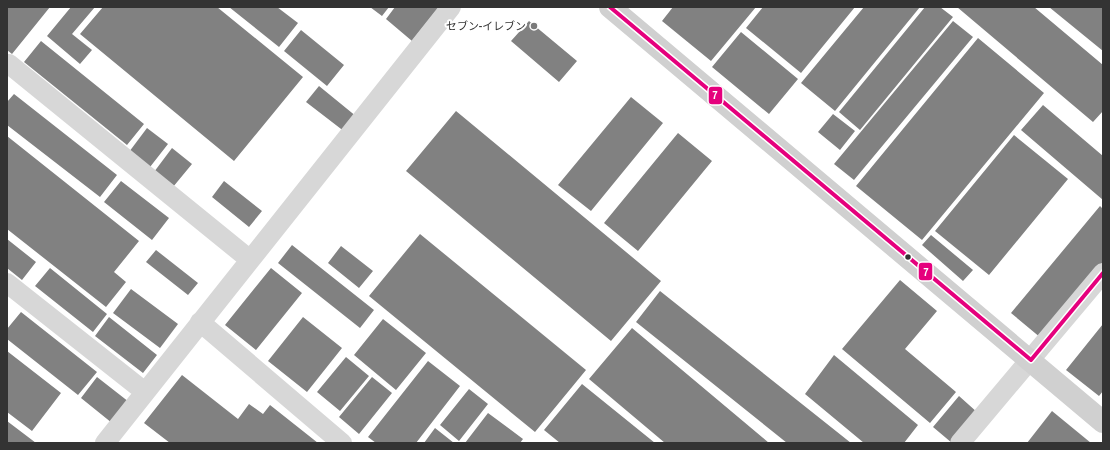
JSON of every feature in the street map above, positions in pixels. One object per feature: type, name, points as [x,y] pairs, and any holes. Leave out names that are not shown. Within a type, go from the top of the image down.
[{"type":"street","points":[[105,443],[249,259],[451,7]]},
{"type":"street","points":[[610,7],[1103,422]]},
{"type":"street","points":[[9,64],[249,259]]},
{"type":"street","points":[[960,443],[1103,273]]},
{"type":"street","points":[[7,283],[145,392]]},
{"type":"street","points":[[200,322],[342,443]]},
{"type":"building","points":[[7,7],[50,7],[12,54],[7,50]]},
{"type":"building","points":[[71,7],[95,7],[72,34],[92,50],[80,64],[47,36]]},
{"type":"building","points":[[103,7],[217,7],[303,77],[234,161],[80,34]]},
{"type":"building","points":[[229,7],[277,7],[298,23],[279,47]]},
{"type":"building","points":[[370,7],[389,7],[382,16]]},
{"type":"building","points":[[395,7],[439,7],[412,41],[386,19]]},
{"type":"building","points":[[673,7],[756,7],[711,61],[662,21]]},
{"type":"building","points":[[763,7],[855,7],[801,73],[746,28]]},
{"type":"building","points":[[864,7],[920,7],[835,111],[801,83]]},
{"type":"building","points":[[925,7],[940,7],[953,17],[860,130],[839,112]]},
{"type":"building","points":[[957,7],[1034,7],[1103,65],[1103,111],[1093,122]]},
{"type":"building","points":[[1049,7],[1103,7],[1103,51]]},
{"type":"building","points":[[529,21],[577,61],[559,82],[511,41]]},
{"type":"building","points":[[953,21],[973,37],[854,180],[834,164]]},
{"type":"building","points":[[301,30],[344,65],[327,86],[284,51]]},
{"type":"building","points":[[741,32],[798,79],[769,114],[712,67]]},
{"type":"building","points":[[978,38],[1044,93],[922,240],[856,186]]},
{"type":"building","points":[[41,41],[144,124],[127,145],[24,62]]},
{"type":"building","points":[[319,86],[357,117],[345,132],[306,102]]},
{"type":"building","points":[[14,94],[117,175],[100,197],[7,125],[7,102]]},
{"type":"building","points":[[631,97],[663,123],[591,211],[558,185]]},
{"type":"building","points":[[1043,105],[1103,156],[1103,200],[1021,130]]},
{"type":"building","points":[[456,111],[661,281],[611,341],[406,171]]},
{"type":"building","points":[[833,114],[855,131],[840,150],[818,132]]},
{"type":"building","points":[[147,128],[168,144],[150,167],[129,152]]},
{"type":"building","points":[[678,133],[712,161],[638,251],[604,223]]},
{"type":"building","points":[[1014,135],[1068,179],[989,275],[935,231]]},
{"type":"building","points":[[7,136],[139,241],[114,272],[126,282],[106,307],[7,229]]},
{"type":"building","points":[[172,148],[192,164],[173,187],[154,172]]},
{"type":"building","points":[[121,181],[169,218],[152,240],[104,202]]},
{"type":"building","points":[[224,181],[262,211],[249,227],[212,197]]},
{"type":"building","points":[[1100,206],[1103,209],[1103,262],[1041,338],[1011,313]]},
{"type":"building","points":[[420,234],[586,370],[535,432],[369,296]]},
{"type":"building","points":[[931,235],[973,270],[963,281],[922,245]]},
{"type":"building","points":[[7,239],[36,262],[22,280],[7,268]]},
{"type":"building","points":[[292,245],[374,310],[360,328],[278,263]]},
{"type":"building","points":[[341,246],[373,271],[359,288],[328,263]]},
{"type":"building","points":[[156,250],[198,283],[188,295],[146,262]]},
{"type":"building","points":[[50,268],[107,314],[93,332],[35,286]]},
{"type":"building","points":[[271,268],[302,293],[256,350],[225,325]]},
{"type":"building","points":[[900,280],[937,311],[905,349],[956,392],[930,423],[842,349]]},
{"type":"building","points":[[131,289],[178,324],[160,348],[113,313]]},
{"type":"building","points":[[660,291],[851,443],[787,443],[636,322]]},
{"type":"building","points":[[21,312],[97,372],[78,395],[7,339],[7,329]]},
{"type":"building","points":[[109,317],[157,355],[143,373],[95,336]]},
{"type":"building","points":[[303,317],[342,348],[307,392],[268,361]]},
{"type":"building","points":[[383,319],[426,353],[396,390],[354,355]]},
{"type":"building","points":[[1103,324],[1103,391],[1099,396],[1066,370]]},
{"type":"building","points":[[632,328],[769,443],[665,443],[589,379]]},
{"type":"building","points":[[7,351],[61,393],[32,431],[7,412]]},
{"type":"building","points":[[834,355],[918,425],[904,443],[864,443],[805,394]]},
{"type":"building","points":[[346,357],[369,376],[340,411],[317,392]]},
{"type":"building","points":[[428,361],[460,386],[416,443],[376,443],[368,437]]},
{"type":"building","points":[[182,375],[238,419],[249,404],[263,414],[270,405],[318,443],[170,443],[144,423]]},
{"type":"building","points":[[97,377],[129,402],[112,423],[81,398]]},
{"type":"building","points":[[372,377],[392,393],[359,434],[339,417]]},
{"type":"building","points":[[582,384],[655,443],[560,443],[544,430]]},
{"type":"building","points":[[469,389],[488,404],[459,441],[440,425]]},
{"type":"building","points":[[959,396],[978,413],[952,443],[933,427]]},
{"type":"building","points":[[1052,411],[1091,443],[1027,443]]},
{"type":"building","points":[[488,413],[523,439],[520,443],[465,443]]},
{"type":"building","points":[[7,421],[36,443],[7,443]]},
{"type":"building","points":[[435,428],[454,443],[424,443]]},
{"type":"transit line","name":"7","points":[[610,7],[1031,360]]},
{"type":"transit line","name":"7","points":[[1031,360],[1103,273]]},
{"type":"place","name":"セブン-イレブン","points":[[534,26]]}]
